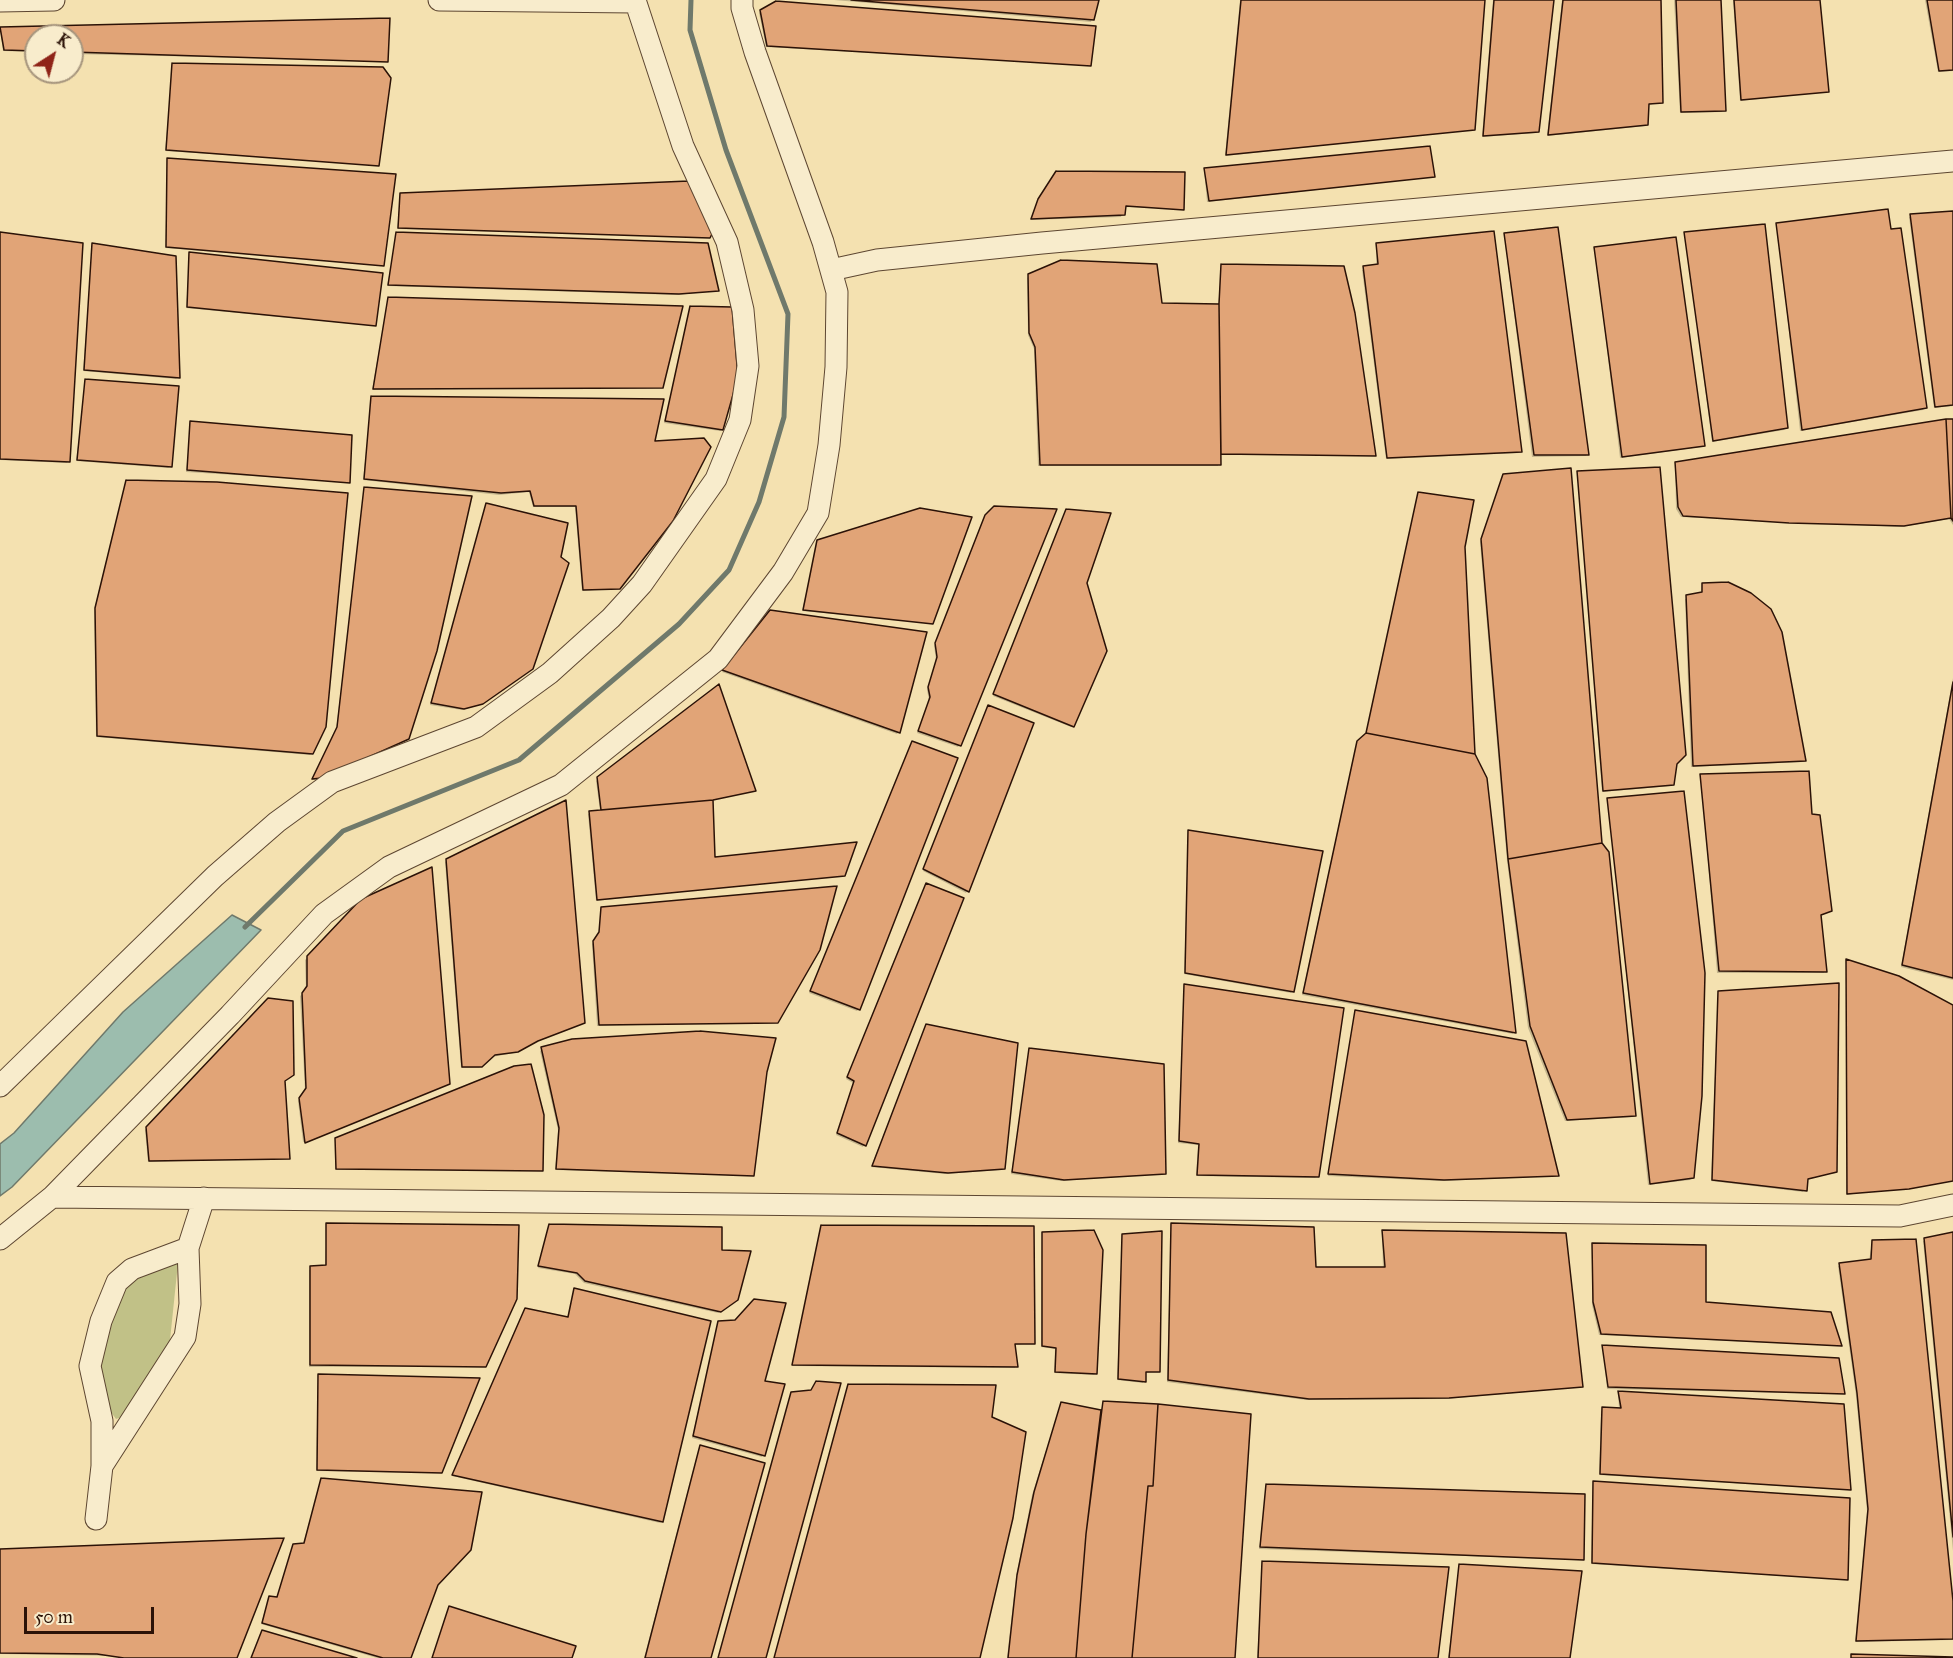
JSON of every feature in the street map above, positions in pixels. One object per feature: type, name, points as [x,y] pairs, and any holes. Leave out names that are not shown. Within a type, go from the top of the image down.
[{"type":"street","points":[[0,1],[54,0]]},
{"type":"street","points":[[0,1086],[214,876],[277,822],[332,782],[476,727],[550,673],[611,618],[642,584],[716,479],[740,420],[748,366],[743,310],[727,243],[683,146],[635,1],[439,0]]},
{"type":"street","points":[[0,1239],[52,1197],[230,1016],[324,914],[345,896],[389,867],[561,785],[718,659],[783,572],[818,513],[829,445],[836,367],[837,292],[823,242],[755,52],[742,8],[742,0]]},
{"type":"street","points":[[831,270],[878,260],[1042,243],[1953,161]]},
{"type":"street","points":[[52,1197],[1888,1216],[1953,1205]]},
{"type":"street","points":[[102,1466],[185,1337],[190,1304],[188,1248],[204,1198]]},
{"type":"street","points":[[96,1519],[102,1466],[102,1421],[90,1366],[101,1322],[117,1282],[132,1269],[188,1248]]},
{"type":"street","points":[[102,1421],[124,1431]]},
{"type":"green space","points":[[178,1263],[170,1340],[127,1415],[116,1419],[105,1404],[96,1370],[106,1331],[124,1286],[146,1272]]},
{"type":"shaded area","points":[[232,915],[261,930],[12,1187],[0,1196],[0,1144],[14,1133],[123,1012]]},
{"type":"building","points":[[851,0],[1099,0],[1094,20]]},
{"type":"building","points":[[1241,0],[1485,0],[1475,130],[1226,155]]},
{"type":"building","points":[[1494,0],[1554,0],[1539,132],[1483,136]]},
{"type":"building","points":[[1563,0],[1661,0],[1663,103],[1649,104],[1648,125],[1548,135]]},
{"type":"building","points":[[1676,0],[1721,0],[1726,111],[1681,112]]},
{"type":"building","points":[[1734,0],[1820,0],[1829,92],[1741,100]]},
{"type":"building","points":[[1927,0],[1953,0],[1953,70],[1939,71]]},
{"type":"building","points":[[776,1],[1096,26],[1091,66],[767,46],[760,10]]},
{"type":"building","points":[[390,18],[388,62],[84,52],[84,25]]},
{"type":"building","points":[[24,26],[24,51],[4,50],[0,27]]},
{"type":"building","points":[[172,63],[383,67],[391,78],[379,166],[166,150]]},
{"type":"building","points":[[1430,146],[1435,177],[1209,201],[1204,168]]},
{"type":"building","points":[[167,158],[396,174],[384,266],[166,247]]},
{"type":"building","points":[[1056,171],[1185,172],[1184,210],[1126,206],[1125,215],[1031,219],[1038,199]]},
{"type":"building","points":[[689,181],[712,234],[710,238],[398,228],[400,193]]},
{"type":"building","points":[[1888,209],[1891,229],[1901,228],[1927,408],[1802,430],[1776,223]]},
{"type":"building","points":[[1953,211],[1953,405],[1935,407],[1910,214]]},
{"type":"building","points":[[1765,224],[1788,428],[1713,441],[1684,232]]},
{"type":"building","points":[[1558,227],[1589,455],[1534,455],[1504,233]]},
{"type":"building","points":[[1494,231],[1522,452],[1387,458],[1363,266],[1378,264],[1376,243]]},
{"type":"building","points":[[0,232],[83,243],[70,462],[0,459]]},
{"type":"building","points":[[396,232],[708,243],[719,291],[679,294],[388,285]]},
{"type":"building","points":[[1676,237],[1705,446],[1622,457],[1594,247]]},
{"type":"building","points":[[92,243],[176,256],[180,378],[84,370]]},
{"type":"building","points":[[189,252],[383,273],[376,326],[187,307]]},
{"type":"building","points":[[1061,260],[1157,264],[1162,303],[1219,304],[1221,465],[1040,465],[1035,347],[1029,333],[1028,274]]},
{"type":"building","points":[[1221,264],[1344,266],[1355,313],[1376,456],[1221,454],[1219,304]]},
{"type":"building","points":[[388,297],[683,306],[663,388],[373,389]]},
{"type":"building","points":[[690,306],[732,307],[738,377],[723,430],[665,421]]},
{"type":"building","points":[[85,379],[179,386],[172,467],[77,460]]},
{"type":"building","points":[[371,396],[664,399],[655,441],[704,438],[711,447],[673,521],[620,589],[583,590],[576,506],[534,506],[530,491],[501,493],[364,479]]},
{"type":"building","points":[[1946,419],[1951,518],[1904,526],[1789,523],[1683,516],[1678,507],[1675,462]]},
{"type":"building","points":[[1946,419],[1953,419],[1953,521],[1951,518]]},
{"type":"building","points":[[190,421],[352,435],[350,483],[187,470]]},
{"type":"building","points":[[1660,467],[1686,755],[1677,764],[1674,785],[1603,791],[1577,471]]},
{"type":"building","points":[[1571,468],[1602,843],[1508,859],[1481,539],[1503,474]]},
{"type":"building","points":[[126,480],[217,482],[348,493],[326,727],[313,754],[97,736],[95,608]]},
{"type":"building","points":[[364,487],[472,496],[437,651],[409,739],[322,778],[312,779],[337,727]]},
{"type":"building","points":[[1418,492],[1474,500],[1465,547],[1475,754],[1366,733]]},
{"type":"building","points":[[486,503],[568,523],[561,557],[569,563],[533,669],[483,704],[464,709],[431,703]]},
{"type":"building","points":[[994,506],[1057,509],[961,746],[918,731],[930,697],[928,687],[937,657],[935,643],[985,515]]},
{"type":"building","points":[[920,508],[972,517],[933,624],[803,610],[817,540]]},
{"type":"building","points":[[1066,509],[1111,513],[1087,583],[1107,651],[1074,727],[993,694]]},
{"type":"building","points":[[1728,582],[1751,593],[1771,609],[1782,632],[1806,761],[1693,766],[1686,595],[1702,592],[1702,583]]},
{"type":"building","points":[[770,610],[927,632],[900,733],[722,670]]},
{"type":"building","points":[[1953,682],[1953,978],[1902,965]]},
{"type":"building","points":[[719,684],[756,791],[713,800],[601,810],[597,777]]},
{"type":"building","points":[[988,705],[1034,723],[969,892],[923,869]]},
{"type":"building","points":[[1366,733],[1475,754],[1487,778],[1516,1033],[1303,993],[1357,741]]},
{"type":"building","points":[[912,741],[958,758],[860,1010],[810,991]]},
{"type":"building","points":[[1809,771],[1812,814],[1820,815],[1832,911],[1821,915],[1827,972],[1719,971],[1700,774]]},
{"type":"building","points":[[1684,791],[1705,973],[1702,1096],[1694,1178],[1650,1184],[1607,798]]},
{"type":"building","points":[[566,800],[585,1023],[538,1041],[518,1052],[495,1055],[482,1067],[462,1067],[446,859]]},
{"type":"building","points":[[713,800],[715,857],[857,842],[845,876],[597,900],[589,811]]},
{"type":"building","points":[[1188,830],[1323,851],[1294,992],[1185,973]]},
{"type":"building","points":[[1602,843],[1609,852],[1636,1116],[1567,1120],[1530,1026],[1508,859]]},
{"type":"building","points":[[432,867],[450,1084],[305,1143],[299,1098],[306,1088],[302,993],[307,986],[307,956],[361,899]]},
{"type":"building","points":[[926,883],[964,898],[866,1146],[837,1133],[854,1081],[847,1077]]},
{"type":"building","points":[[837,886],[820,950],[778,1023],[599,1025],[593,941],[599,932],[601,907]]},
{"type":"building","points":[[1846,959],[1899,976],[1953,1005],[1953,1181],[1909,1189],[1847,1194]]},
{"type":"building","points":[[1839,983],[1837,1172],[1808,1179],[1807,1191],[1712,1180],[1718,991]]},
{"type":"building","points":[[1184,984],[1344,1008],[1319,1177],[1197,1175],[1199,1144],[1179,1141]]},
{"type":"building","points":[[268,998],[293,1001],[294,1075],[285,1081],[290,1159],[149,1161],[146,1127]]},
{"type":"building","points":[[1355,1010],[1526,1041],[1559,1176],[1444,1180],[1328,1174]]},
{"type":"building","points":[[926,1024],[1018,1043],[1005,1169],[948,1173],[872,1166]]},
{"type":"building","points":[[700,1031],[776,1038],[767,1072],[754,1176],[556,1169],[559,1128],[541,1047],[572,1039]]},
{"type":"building","points":[[1029,1048],[1164,1064],[1166,1174],[1064,1180],[1012,1172]]},
{"type":"building","points":[[531,1064],[544,1115],[543,1171],[336,1169],[335,1138],[514,1066]]},
{"type":"building","points":[[326,1223],[519,1225],[517,1299],[486,1367],[310,1365],[310,1266],[326,1265]]},
{"type":"building","points":[[1171,1223],[1314,1227],[1316,1267],[1385,1267],[1382,1230],[1566,1233],[1583,1387],[1449,1398],[1309,1399],[1168,1380]]},
{"type":"building","points":[[549,1224],[722,1227],[722,1250],[751,1251],[738,1300],[721,1312],[585,1281],[577,1273],[538,1266]]},
{"type":"building","points":[[821,1225],[1034,1226],[1035,1344],[1015,1344],[1018,1367],[792,1365]]},
{"type":"building","points":[[1094,1230],[1103,1250],[1097,1374],[1055,1372],[1056,1348],[1042,1346],[1042,1232]]},
{"type":"building","points":[[1162,1231],[1160,1372],[1146,1372],[1146,1382],[1118,1379],[1122,1234]]},
{"type":"building","points":[[1953,1232],[1953,1537],[1924,1238]]},
{"type":"building","points":[[1916,1239],[1953,1601],[1953,1639],[1856,1641],[1868,1509],[1857,1393],[1839,1263],[1871,1259],[1872,1240]]},
{"type":"building","points":[[1592,1243],[1706,1245],[1706,1302],[1831,1312],[1842,1346],[1601,1334],[1593,1302]]},
{"type":"building","points":[[574,1288],[711,1321],[663,1522],[452,1475],[525,1308],[568,1317]]},
{"type":"building","points":[[754,1299],[786,1303],[765,1381],[785,1384],[765,1456],[693,1436],[718,1321],[735,1320]]},
{"type":"building","points":[[1602,1345],[1839,1358],[1845,1394],[1608,1387]]},
{"type":"building","points":[[318,1374],[480,1378],[442,1473],[317,1470]]},
{"type":"building","points":[[816,1381],[841,1383],[766,1658],[718,1658],[791,1392],[811,1390]]},
{"type":"building","points":[[848,1384],[996,1385],[992,1417],[1026,1432],[1013,1518],[980,1658],[774,1658]]},
{"type":"building","points":[[1618,1391],[1844,1404],[1851,1490],[1600,1474],[1602,1407],[1621,1408]]},
{"type":"building","points":[[1103,1401],[1158,1404],[1153,1486],[1148,1486],[1132,1658],[1076,1658],[1086,1534]]},
{"type":"building","points":[[1061,1402],[1101,1410],[1086,1534],[1076,1658],[1008,1658],[1017,1575],[1034,1492]]},
{"type":"building","points":[[1158,1404],[1251,1414],[1235,1658],[1132,1658],[1148,1486],[1153,1486]]},
{"type":"building","points":[[700,1445],[765,1463],[711,1658],[645,1658]]},
{"type":"building","points":[[321,1478],[482,1492],[471,1550],[438,1585],[411,1658],[383,1658],[262,1623],[269,1596],[277,1597],[293,1544],[304,1543]]},
{"type":"building","points":[[1593,1481],[1850,1498],[1848,1580],[1592,1563]]},
{"type":"building","points":[[1266,1484],[1585,1494],[1584,1560],[1260,1547]]},
{"type":"building","points":[[284,1538],[237,1658],[124,1658],[97,1654],[0,1653],[0,1549]]},
{"type":"building","points":[[1262,1561],[1449,1567],[1438,1658],[1258,1658]]},
{"type":"building","points":[[1459,1564],[1582,1571],[1570,1658],[1449,1658]]},
{"type":"building","points":[[449,1606],[576,1646],[572,1658],[432,1658]]},
{"type":"building","points":[[262,1630],[357,1658],[251,1658]]},
{"type":"building","points":[[1851,1654],[1953,1657],[1953,1658],[1851,1658]]},
{"type":"waterway","points":[[245,927],[343,831],[519,760],[679,624],[729,570],[759,502],[784,417],[788,314],[726,150],[690,30],[691,0]]}]
